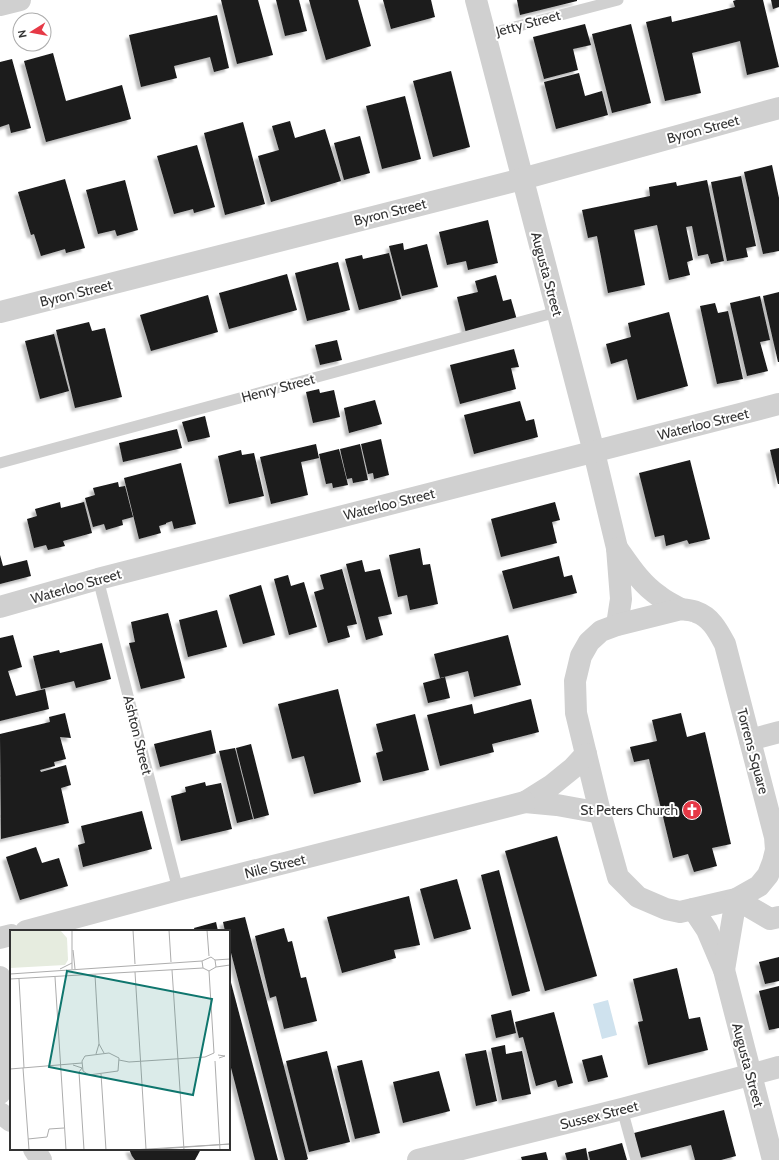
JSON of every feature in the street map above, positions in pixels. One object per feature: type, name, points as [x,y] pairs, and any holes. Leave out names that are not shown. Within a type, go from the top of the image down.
[{"type":"street","points":[[0,5],[20,0]]},
{"type":"street","name":"Augusta Street","points":[[476,0],[594,452],[617,548],[621,599],[617,625]]},
{"type":"street","name":"Byron Street","points":[[0,312],[522,179],[779,108]]},
{"type":"street","name":"Waterloo Street","points":[[0,607],[98,579],[779,404]]},
{"type":"street","name":"Augusta Street","points":[[617,548],[643,582],[658,596],[681,609]]},
{"type":"street","name":"Torrens Square","points":[[681,609],[696,612],[707,618],[717,628],[724,644],[775,837],[776,850],[768,875],[759,886],[736,899],[680,912],[666,910],[638,897],[618,877],[576,713],[575,681],[581,656],[588,642],[601,631],[617,625],[681,609]]},
{"type":"street","points":[[750,740],[779,732]]},
{"type":"street","name":"Nile Street","points":[[30,930],[178,890],[525,802],[552,786],[573,768],[586,754]]},
{"type":"street","name":"Nile Street","points":[[525,802],[557,804],[601,813]]},
{"type":"street","points":[[736,899],[770,919],[779,917]]},
{"type":"street","name":"Augusta Street","points":[[724,970],[736,899]]},
{"type":"street","name":"Augusta Street","points":[[694,909],[707,930],[724,970],[773,1160]]},
{"type":"street","points":[[0,938],[10,935]]},
{"type":"street","points":[[0,977],[10,1015]]},
{"type":"street","points":[[0,977],[10,1020],[7,1079],[0,1093]]},
{"type":"street","name":"Sussex Street","points":[[418,1160],[622,1109],[779,1067]]},
{"type":"street","points":[[0,1113],[10,1120]]},
{"type":"street","points":[[35,1150],[41,1160]]},
{"type":"street","points":[[44,1150],[47,1160]]},
{"type":"lane","name":"Jetty Street","points":[[484,35],[618,0]]},
{"type":"lane","name":"Henry Street","points":[[0,463],[557,312]]},
{"type":"lane","name":"Ashton Street","points":[[98,579],[178,890]]},
{"type":"lane","points":[[622,1109],[636,1160]]},
{"type":"water","points":[[608,1000],[617,1035],[602,1039],[593,1004]]},
{"type":"building","points":[[221,0],[258,0],[273,55],[237,64]]},
{"type":"building","points":[[276,0],[299,0],[307,31],[285,36]]},
{"type":"building","points":[[309,0],[358,0],[371,46],[326,60]]},
{"type":"building","points":[[383,0],[431,0],[435,17],[391,29]]},
{"type":"building","points":[[517,0],[577,0],[577,1],[520,15]]},
{"type":"building","points":[[763,0],[779,67],[747,75],[740,41],[692,53],[701,93],[665,101],[646,22],[671,16],[672,22],[735,7],[733,1]]},
{"type":"building","points":[[771,0],[779,0],[779,7],[773,9]]},
{"type":"building","points":[[217,15],[229,68],[214,72],[210,57],[174,66],[177,78],[141,87],[129,35]]},
{"type":"building","points":[[585,24],[591,45],[573,49],[578,70],[544,79],[533,37]]},
{"type":"building","points":[[631,24],[651,103],[612,113],[592,34]]},
{"type":"building","points":[[53,53],[66,101],[122,85],[131,119],[46,142],[24,61]]},
{"type":"building","points":[[12,59],[31,128],[11,133],[9,124],[0,127],[0,62]]},
{"type":"building","points":[[451,71],[470,147],[433,157],[413,81]]},
{"type":"building","points":[[579,73],[585,96],[602,91],[608,115],[556,129],[544,82]]},
{"type":"building","points":[[405,96],[421,159],[382,169],[366,106]]},
{"type":"building","points":[[290,121],[295,138],[325,129],[341,181],[271,202],[258,156],[279,150],[272,126]]},
{"type":"building","points":[[243,122],[265,204],[225,215],[204,133]]},
{"type":"building","points":[[360,136],[370,173],[344,180],[334,143]]},
{"type":"building","points":[[197,145],[215,207],[194,213],[193,209],[174,214],[157,156]]},
{"type":"building","points":[[772,165],[779,198],[779,251],[763,254],[744,172]]},
{"type":"building","points":[[741,176],[756,246],[746,248],[748,257],[727,261],[711,182]]},
{"type":"building","points":[[65,179],[85,248],[66,253],[65,249],[41,256],[34,234],[31,235],[18,192]]},
{"type":"building","points":[[125,180],[138,230],[117,236],[115,230],[98,234],[86,190]]},
{"type":"building","points":[[707,180],[724,261],[711,264],[708,254],[698,256],[692,226],[686,227],[693,260],[687,262],[690,275],[669,280],[657,225],[634,230],[645,285],[608,293],[597,236],[588,238],[582,210],[650,196],[649,187],[676,182],[677,186]]},
{"type":"building","points":[[488,220],[498,263],[468,270],[466,261],[447,265],[439,232]]},
{"type":"building","points":[[403,243],[404,250],[427,244],[438,287],[402,296],[389,246]]},
{"type":"building","points":[[389,253],[401,299],[359,310],[345,259],[362,255],[363,259]]},
{"type":"building","points":[[338,262],[350,310],[307,321],[295,273]]},
{"type":"building","points":[[287,274],[297,310],[229,329],[219,293]]},
{"type":"building","points":[[496,275],[503,301],[511,299],[517,320],[466,333],[457,297],[478,292],[475,281]]},
{"type":"building","points":[[779,292],[779,362],[778,362],[763,296]]},
{"type":"building","points":[[208,295],[218,332],[151,351],[140,315]]},
{"type":"building","points":[[760,296],[770,340],[760,342],[768,371],[747,376],[730,303]]},
{"type":"building","points":[[715,303],[718,313],[728,311],[743,379],[717,384],[700,306]]},
{"type":"building","points":[[669,312],[688,386],[637,400],[627,359],[611,364],[606,344],[631,337],[628,323]]},
{"type":"building","points":[[89,322],[92,331],[105,328],[122,397],[75,408],[56,330]]},
{"type":"building","points":[[54,334],[69,391],[40,399],[25,341]]},
{"type":"building","points":[[337,340],[342,360],[320,365],[315,345]]},
{"type":"building","points":[[514,349],[519,367],[511,368],[516,389],[460,404],[450,365]]},
{"type":"building","points":[[319,389],[320,393],[334,390],[340,417],[313,423],[306,392]]},
{"type":"building","points":[[375,400],[382,424],[349,433],[344,408]]},
{"type":"building","points":[[520,401],[526,421],[534,419],[538,437],[474,454],[464,415]]},
{"type":"building","points":[[205,416],[210,437],[188,442],[182,422]]},
{"type":"building","points":[[177,429],[182,448],[123,462],[119,443]]},
{"type":"building","points":[[381,439],[389,475],[374,479],[373,473],[368,474],[361,444]]},
{"type":"building","points":[[316,444],[319,458],[301,462],[308,495],[271,504],[260,457]]},
{"type":"building","points":[[360,444],[368,480],[353,483],[352,478],[347,479],[340,449]]},
{"type":"building","points":[[779,448],[779,484],[778,484],[770,450]]},
{"type":"building","points":[[339,449],[348,485],[333,488],[332,483],[326,484],[319,454]]},
{"type":"building","points":[[241,450],[242,455],[254,453],[264,496],[229,504],[218,456]]},
{"type":"building","points":[[690,460],[710,539],[689,544],[687,540],[666,546],[664,535],[655,537],[639,473]]},
{"type":"building","points":[[181,463],[196,524],[174,529],[172,521],[159,526],[161,533],[139,539],[124,478]]},
{"type":"building","points":[[118,482],[119,487],[125,486],[133,517],[122,520],[123,525],[106,530],[104,524],[93,527],[85,498],[95,495],[93,488]]},
{"type":"building","points":[[60,502],[61,508],[84,502],[92,533],[63,541],[65,546],[48,550],[46,545],[34,548],[27,519],[37,516],[35,509]]},
{"type":"building","points":[[555,502],[560,520],[552,522],[557,543],[501,557],[491,519]]},
{"type":"building","points":[[420,548],[423,565],[430,564],[438,604],[410,610],[407,595],[398,597],[389,555]]},
{"type":"building","points":[[0,555],[3,566],[27,560],[31,576],[0,584]]},
{"type":"building","points":[[559,556],[564,577],[572,575],[577,593],[513,609],[502,571]]},
{"type":"building","points":[[362,560],[365,572],[380,569],[392,614],[378,617],[383,635],[366,640],[346,564]]},
{"type":"building","points":[[342,569],[357,624],[347,626],[350,637],[328,643],[314,592],[324,589],[320,575]]},
{"type":"building","points":[[288,575],[291,586],[304,582],[317,627],[289,635],[274,579]]},
{"type":"building","points":[[261,585],[275,635],[243,644],[229,595]]},
{"type":"building","points":[[217,610],[227,647],[188,657],[179,620]]},
{"type":"building","points":[[168,613],[185,678],[141,689],[129,643],[135,642],[131,622]]},
{"type":"building","points":[[13,635],[22,667],[8,671],[16,696],[45,689],[49,709],[0,721],[0,638]]},
{"type":"building","points":[[508,635],[521,685],[474,697],[468,671],[440,678],[434,654]]},
{"type":"building","points":[[102,643],[111,679],[76,688],[74,681],[41,689],[33,656],[59,650],[60,653]]},
{"type":"building","points":[[445,677],[450,698],[428,703],[423,683]]},
{"type":"building","points":[[338,689],[361,782],[314,794],[304,756],[292,759],[278,704]]},
{"type":"building","points":[[531,699],[539,732],[492,744],[494,752],[440,766],[427,715],[472,704],[474,714]]},
{"type":"building","points":[[65,713],[71,738],[60,737],[66,759],[54,762],[55,766],[40,770],[41,772],[66,765],[71,785],[61,788],[69,823],[1,839],[0,734],[50,722],[49,717]]},
{"type":"building","name":"St Peters Church","points":[[681,713],[687,737],[705,732],[731,844],[712,848],[717,866],[694,872],[688,854],[673,858],[649,759],[634,762],[630,747],[657,741],[652,720]]},
{"type":"building","points":[[415,714],[429,770],[383,781],[376,753],[383,751],[376,724]]},
{"type":"building","points":[[211,730],[216,753],[160,767],[154,744]]},
{"type":"building","points":[[251,744],[269,815],[254,819],[236,748]]},
{"type":"building","points":[[235,748],[253,819],[237,823],[219,751]]},
{"type":"building","points":[[205,782],[206,786],[221,783],[232,829],[181,841],[171,796],[186,792],[185,787]]},
{"type":"building","points":[[142,811],[152,849],[83,867],[78,845],[85,843],[81,826]]},
{"type":"building","points":[[557,836],[597,976],[545,991],[505,851]]},
{"type":"building","points":[[36,847],[42,863],[59,858],[68,886],[20,900],[6,857]]},
{"type":"building","points":[[499,870],[530,991],[512,996],[481,875]]},
{"type":"building","points":[[457,879],[471,929],[434,939],[420,889]]},
{"type":"building","points":[[409,896],[420,945],[394,950],[396,958],[342,973],[327,917]]},
{"type":"building","points":[[245,917],[308,1159],[306,1160],[285,1160],[230,949],[230,930],[225,930],[223,922]]},
{"type":"building","points":[[216,922],[218,930],[195,930],[194,928]]},
{"type":"building","points":[[284,928],[288,942],[292,941],[301,978],[306,977],[317,1021],[284,1029],[276,996],[270,998],[255,936]]},
{"type":"building","points":[[779,957],[779,981],[765,984],[759,962]]},
{"type":"building","points":[[677,968],[689,1019],[700,1017],[708,1050],[648,1065],[638,1022],[643,1021],[633,979]]},
{"type":"building","points":[[230,979],[278,1160],[255,1160],[230,1064]]},
{"type":"building","points":[[779,986],[779,1028],[769,1030],[759,991]]},
{"type":"building","points":[[511,1010],[516,1033],[496,1038],[491,1015]]},
{"type":"building","points":[[554,1012],[573,1083],[558,1087],[556,1080],[536,1086],[523,1037],[519,1038],[515,1022]]},
{"type":"building","points":[[505,1045],[506,1054],[522,1051],[531,1094],[502,1100],[491,1048]]},
{"type":"building","points":[[486,1050],[497,1101],[476,1106],[465,1054]]},
{"type":"building","points":[[327,1051],[350,1142],[309,1152],[286,1061]]},
{"type":"building","points":[[602,1055],[608,1077],[588,1082],[582,1060]]},
{"type":"building","points":[[362,1060],[380,1133],[355,1139],[337,1066]]},
{"type":"building","points":[[439,1071],[450,1111],[403,1123],[393,1082]]},
{"type":"building","points":[[724,1110],[736,1156],[721,1160],[695,1160],[691,1145],[640,1158],[634,1133]]},
{"type":"building","points":[[622,1143],[627,1160],[590,1160],[588,1152]]},
{"type":"building","points":[[586,1148],[588,1160],[567,1160],[565,1153]]},
{"type":"building","points":[[129,1150],[200,1150],[195,1160],[135,1160]]},
{"type":"building","points":[[546,1152],[548,1160],[522,1160],[521,1157]]},
{"type":"place","name":"St Peters Church","points":[[692,810]]}]
